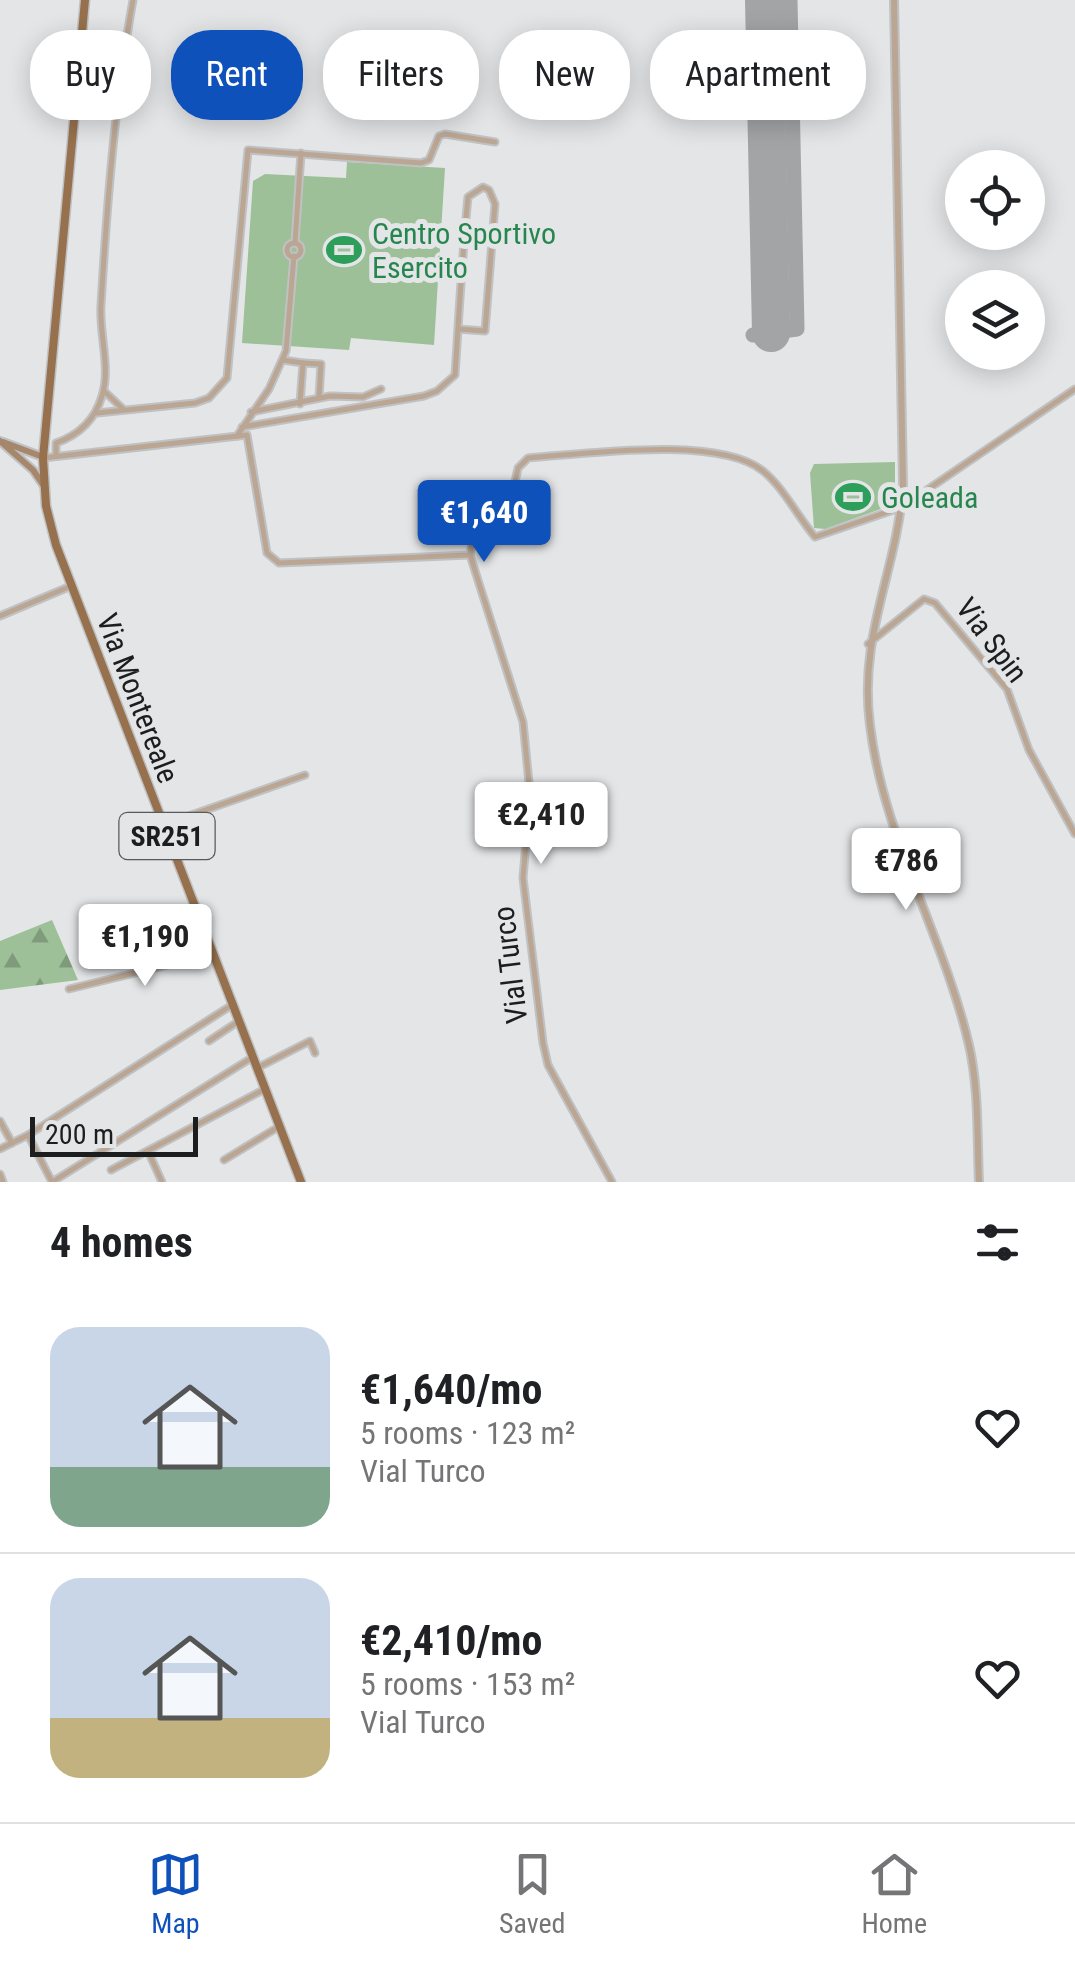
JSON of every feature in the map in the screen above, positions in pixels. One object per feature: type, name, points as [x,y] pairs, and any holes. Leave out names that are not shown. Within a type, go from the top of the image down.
[{"type":"main road","name":"SR251","points":[[44,458],[86,0]]},
{"type":"main road","points":[[26,447],[39,443],[46,432]]},
{"type":"main road","points":[[44,458],[26,447],[0,441],[44,486]]},
{"type":"main road","points":[[24,462],[44,458]]},
{"type":"main road","name":"Via Montereale","points":[[44,458],[50,526],[71,586],[302,1182]]},
{"type":"street","points":[[56,456],[56,443],[78,433],[97,412],[104,391],[100,314],[105,236],[133,0]]},
{"type":"street","points":[[894,0],[902,507],[868,644],[866,684],[878,768],[968,1042],[979,1182]]},
{"type":"street","points":[[97,412],[194,403],[220,389],[232,360],[246,156],[256,148],[421,163],[429,160],[438,136],[445,134],[495,142]]},
{"type":"street","points":[[237,436],[283,360],[294,256],[288,249],[295,243],[301,153]]},
{"type":"street","points":[[242,427],[437,392],[454,375],[468,197],[483,187],[490,190],[494,204],[485,330],[458,328]]},
{"type":"street","points":[[283,360],[320,364],[319,398]]},
{"type":"street","points":[[300,404],[303,364]]},
{"type":"street","points":[[252,412],[319,398],[363,397],[381,389]]},
{"type":"street","points":[[44,458],[248,435],[267,553],[273,561],[470,555],[473,536],[482,525],[507,520],[512,512],[518,468],[528,458],[646,450],[747,460],[766,472],[816,537],[902,507],[1075,389]]},
{"type":"street","points":[[104,391],[124,410]]},
{"type":"street","name":"Vial Turco","points":[[470,555],[523,722],[530,794],[522,878],[543,1043],[558,1086],[612,1182]]},
{"type":"street","points":[[0,616],[71,586]]},
{"type":"street","name":"Via Spin","points":[[868,644],[924,599],[935,603],[983,654],[1007,689],[1029,750],[1075,834]]},
{"type":"street","points":[[163,825],[305,775]]},
{"type":"street","points":[[68,989],[213,954]]},
{"type":"street","points":[[0,1149],[232,1005]]},
{"type":"street","points":[[210,1041],[239,1022]]},
{"type":"street","points":[[257,1068],[310,1041],[315,1053]]},
{"type":"street","points":[[28,1135],[52,1182],[254,1057]]},
{"type":"street","points":[[110,1170],[265,1089]]},
{"type":"street","points":[[0,1121],[12,1143]]},
{"type":"street","points":[[224,1160],[280,1126]]},
{"type":"street","points":[[148,1151],[162,1182]]},
{"type":"street","points":[[0,1174],[3,1182]]},
{"type":"green space","name":"Centro Sportivo Esercito","points":[[347,162],[445,168],[434,345],[351,338],[349,350],[242,343],[253,181],[265,174],[346,178]]},
{"type":"green space","name":"Goleada","points":[[895,462],[895,495],[889,506],[825,529],[814,528],[810,473],[814,464]]},
{"type":"green space","points":[[52,920],[78,980],[0,990],[0,941]]},
{"type":"taxiway","points":[[753,335],[797,329],[790,0]]},
{"type":"runway","points":[[764,0],[771,333]]},
{"type":"place","name":"Centro Sportivo Esercito","points":[[344,250]]},
{"type":"place","name":"Goleada","points":[[853,497]]}]
